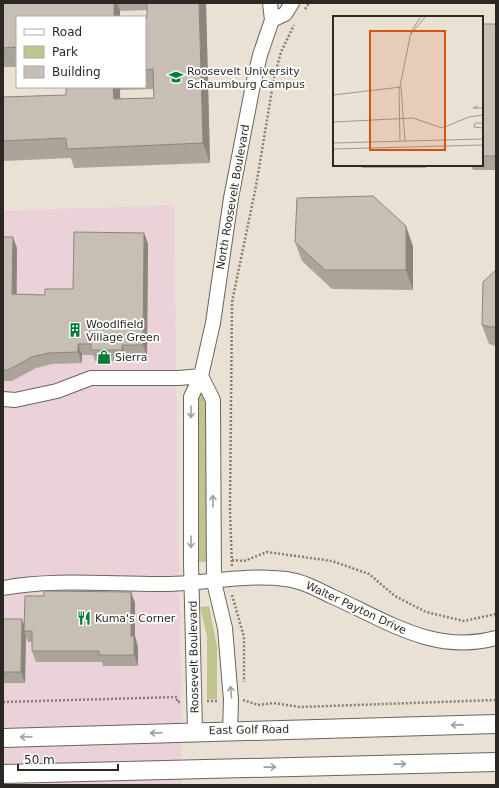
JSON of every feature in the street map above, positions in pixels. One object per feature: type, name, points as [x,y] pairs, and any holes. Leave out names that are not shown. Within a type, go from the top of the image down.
[{"type":"main road","name":"East Golf Road","points":[[3,738],[194,731],[496,724]]},
{"type":"main road","points":[[3,774],[496,762]]},
{"type":"street","name":"North Roosevelt Boulevard","points":[[192,583],[191,397],[202,376],[212,323],[231,198],[253,85],[260,55],[272,20],[270,3]]},
{"type":"street","points":[[272,20],[285,14],[292,3]]},
{"type":"street","points":[[3,399],[15,400],[57,391],[90,378],[179,378],[202,376],[212,400],[214,582],[225,628],[231,700],[230,731]]},
{"type":"street","name":"Walter Payton Drive","points":[[3,588],[28,584],[192,583],[232,579],[286,579],[313,587],[368,612],[389,625],[415,635],[446,642],[478,643],[496,638]]},
{"type":"street","name":"Roosevelt Boulevard","points":[[192,583],[194,731]]},
{"type":"path","points":[[304,9],[309,3]]},
{"type":"path","points":[[296,22],[288,34],[281,52],[274,78],[256,186],[232,302],[230,503],[232,560],[244,561],[267,552],[332,561],[369,574],[395,596],[426,612],[464,621],[496,614]]},
{"type":"path","points":[[3,702],[177,696],[177,702]]},
{"type":"path","points":[[243,700],[258,704],[273,703],[300,707],[496,700]]},
{"type":"path","points":[[206,701],[217,701]]},
{"type":"shaded area","points":[[174,205],[182,785],[3,785],[3,211]]},
{"type":"green space","points":[[202,391],[206,398],[207,405],[208,558],[205,562],[198,561],[198,394]]},
{"type":"green space","points":[[209,606],[217,647],[217,699],[207,699],[207,636],[200,607]]},
{"type":"building","points":[[3,3],[114,3],[114,16],[16,16],[16,47],[3,48]]},
{"type":"building","name":"Roosevelt University Schaumburg Campus","points":[[147,3],[199,3],[203,143],[67,149],[66,138],[3,141],[3,97],[66,95],[66,88],[113,88],[114,99],[154,98],[153,69],[146,70]]},
{"type":"building","points":[[483,24],[496,24],[496,156],[483,156]]},
{"type":"building","points":[[373,196],[406,226],[406,270],[325,270],[295,242],[297,198]]},
{"type":"building","name":"Woodlfield Village Green","points":[[74,232],[144,233],[143,345],[122,345],[122,350],[91,350],[91,344],[78,344],[78,352],[48,353],[32,357],[8,370],[3,370],[3,237],[13,237],[12,294],[45,295],[45,289],[73,289]]},
{"type":"building","points":[[496,270],[496,327],[490,327],[482,325],[483,282]]},
{"type":"building","points":[[44,591],[131,592],[131,636],[134,636],[134,655],[99,655],[99,651],[32,651],[32,631],[24,631],[25,596],[44,596]]},
{"type":"building","points":[[3,619],[22,619],[21,672],[3,672]]},
{"type":"place","name":"Roosevelt University Schaumburg Campus","points":[[176,77]]},
{"type":"place","name":"Woodlfield Village Green","points":[[75,330]]},
{"type":"place","name":"Sierra","points":[[104,357]]},
{"type":"place","name":"Kuma's Corner","points":[[84,618]]}]
